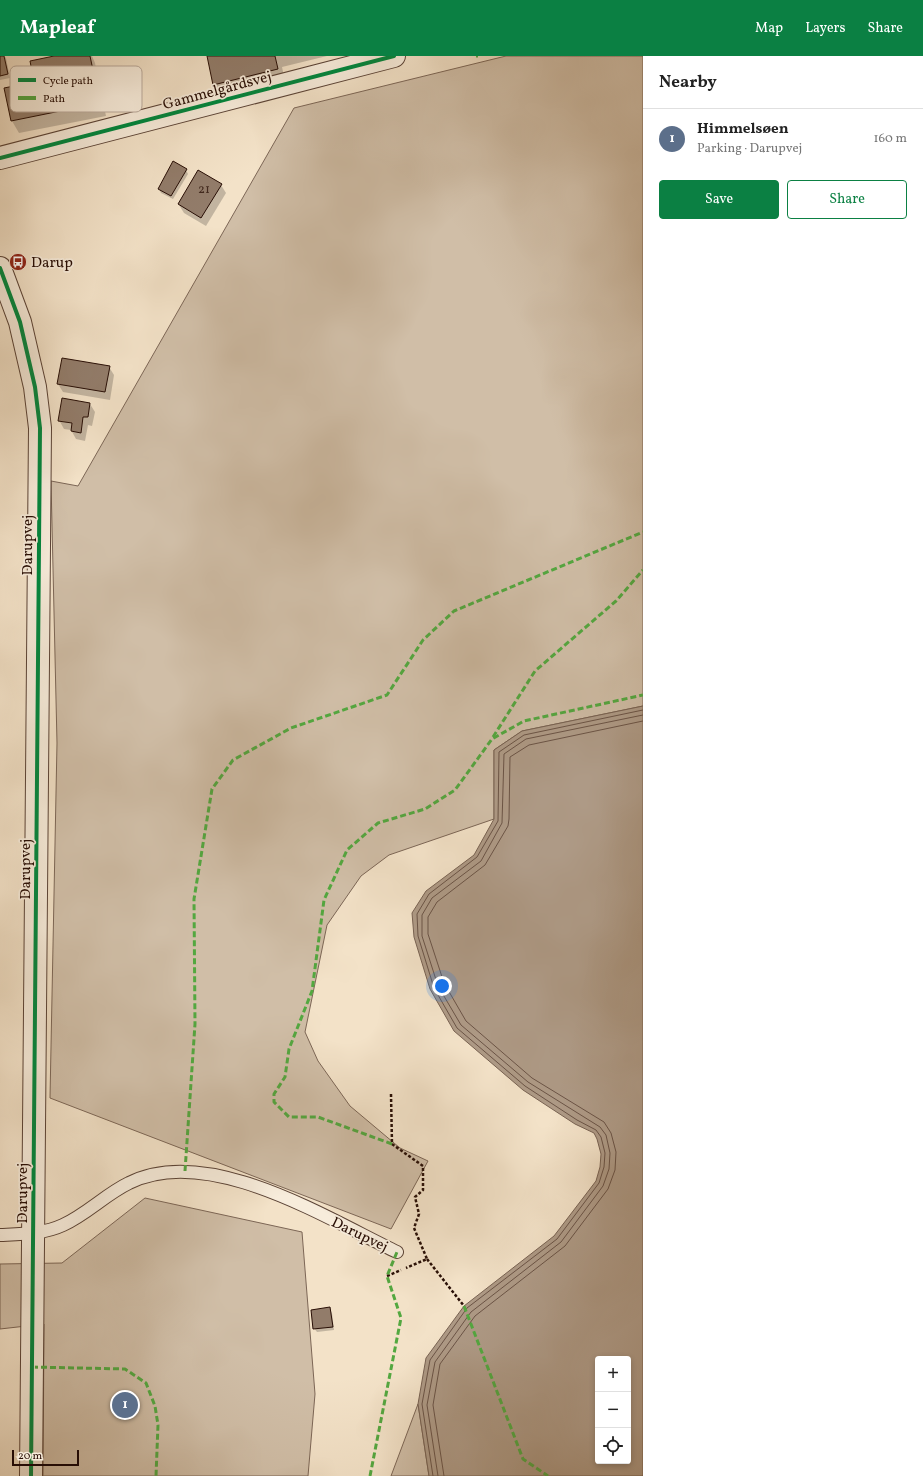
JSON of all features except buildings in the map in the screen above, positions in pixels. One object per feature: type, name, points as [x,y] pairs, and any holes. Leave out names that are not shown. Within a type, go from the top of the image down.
[{"type":"street","name":"Gammelgårdsvej","points":[[0,158],[394,56]]},
{"type":"street","name":"Darupvej","points":[[0,268],[20,322],[35,387],[40,428],[31,1476]]},
{"type":"lane","name":"Darupvej","points":[[0,1235],[34,1233],[62,1226],[130,1182],[154,1174],[185,1171],[231,1178],[271,1191],[397,1252]]},
{"type":"path","points":[[391,1094],[392,1144],[423,1166],[423,1190],[415,1197],[419,1214],[414,1228],[427,1259],[464,1306]]},
{"type":"path","points":[[386,1276],[427,1259]]},
{"type":"shaded area","points":[[506,56],[643,56],[643,706],[522,731],[494,750],[494,819],[389,855],[361,876],[327,925],[305,1032],[318,1061],[350,1106],[400,1148],[428,1161],[391,1229],[50,1098],[57,743],[51,481],[78,486],[294,108]]},
{"type":"shaded area","points":[[145,1198],[302,1232],[315,1394],[308,1476],[43,1476],[44,1324],[0,1329],[0,1264],[62,1263]]},
{"type":"shaded area","points":[[418,1404],[429,1476],[391,1476]]},
{"type":"water","points":[[643,706],[643,1476],[429,1476],[418,1404],[426,1358],[464,1306],[554,1236],[596,1181],[600,1167],[601,1154],[594,1133],[575,1124],[523,1090],[454,1031],[430,989],[414,937],[412,913],[426,891],[474,855],[494,819],[494,750],[522,731]]},
{"type":"marked path","points":[[185,1171],[195,1024],[194,899],[212,789],[233,760],[291,728],[387,695],[423,640],[454,611],[643,532]]},
{"type":"marked path","points":[[493,737],[535,671],[616,601],[643,570]]},
{"type":"marked path","points":[[392,1144],[318,1117],[289,1117],[274,1102],[274,1094],[285,1077],[289,1049],[312,991],[324,900],[347,850],[378,823],[425,809],[455,790],[492,739],[524,721],[643,695]]},
{"type":"marked path","points":[[370,1476],[401,1318],[387,1276],[397,1252]]},
{"type":"marked path","points":[[464,1306],[523,1459],[548,1476]]},
{"type":"marked path","points":[[32,1367],[125,1369],[146,1383],[155,1406],[158,1425],[156,1476]]},
{"type":"cycle path","points":[[0,158],[394,56]]},
{"type":"cycle path","points":[[0,268],[20,322],[35,387],[40,428],[31,1476]]},
{"type":"place","name":"Darup","points":[[18,262]]},
{"type":"place","name":"Himmelsøen","points":[[125,1405]]}]
